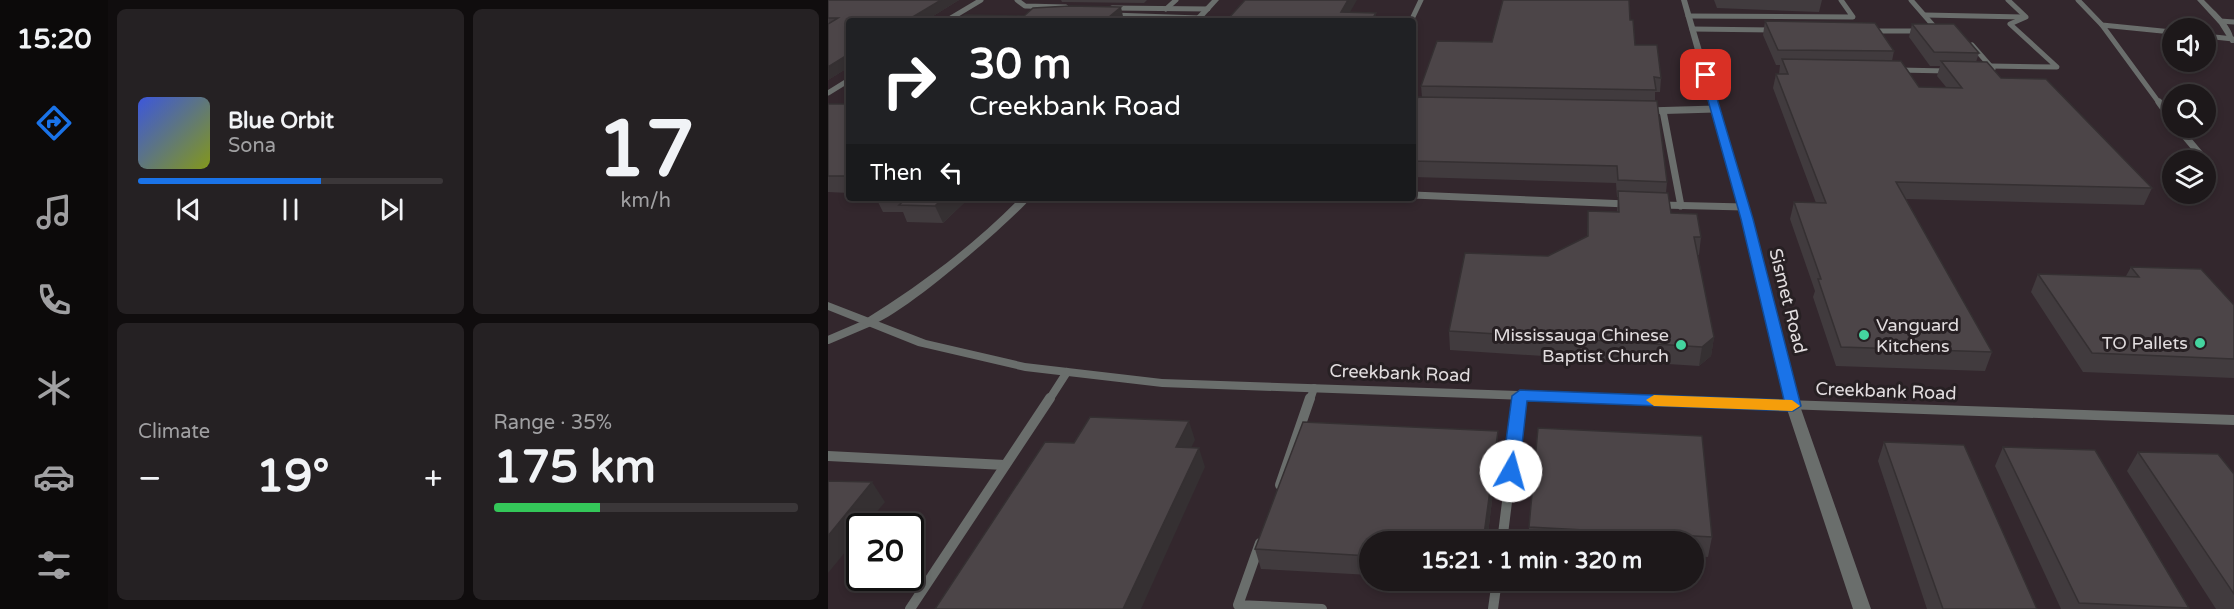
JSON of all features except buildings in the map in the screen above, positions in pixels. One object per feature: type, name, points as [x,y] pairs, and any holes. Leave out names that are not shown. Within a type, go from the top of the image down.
[{"type":"street","points":[[1199,18],[1216,0]]},
{"type":"street","name":"Sismet Road","points":[[1684,0],[1744,207],[1793,406],[1862,609]]},
{"type":"street","points":[[2200,0],[2220,21],[2233,40]]},
{"type":"street","points":[[867,323],[946,272],[998,228],[1023,201]]},
{"type":"street","name":"Creekbank Road","points":[[828,306],[922,343],[1025,367],[1162,383],[2234,420]]},
{"type":"lane","points":[[951,18],[981,0]]},
{"type":"lane","points":[[1017,0],[1025,6],[1078,7]]},
{"type":"lane","points":[[1166,9],[1176,0]]},
{"type":"lane","points":[[1412,18],[1421,0]]},
{"type":"lane","points":[[1688,16],[1854,17],[1841,0]]},
{"type":"lane","points":[[1911,0],[1938,31]]},
{"type":"lane","points":[[2008,0],[2026,17]]},
{"type":"lane","points":[[2078,0],[2102,26],[2162,107]]},
{"type":"lane","points":[[1100,7],[1208,9]]},
{"type":"lane","points":[[1062,14],[1073,14]]},
{"type":"lane","points":[[1106,15],[1175,18]]},
{"type":"lane","points":[[1925,15],[2026,17]]},
{"type":"lane","points":[[1990,66],[2057,67],[2010,24],[2026,17]]},
{"type":"lane","points":[[2220,21],[2234,22]]},
{"type":"lane","points":[[2102,26],[2162,31]]},
{"type":"lane","points":[[1692,29],[1784,30]]},
{"type":"lane","points":[[1867,31],[1949,32]]},
{"type":"lane","points":[[2216,38],[2233,40]]},
{"type":"lane","points":[[1968,40],[1996,72],[1984,72]]},
{"type":"lane","points":[[1893,70],[1950,71]]},
{"type":"lane","points":[[828,93],[846,82]]},
{"type":"lane","points":[[1640,111],[1715,109]]},
{"type":"lane","points":[[1664,111],[1681,206]]},
{"type":"lane","points":[[2186,138],[2196,150]]},
{"type":"lane","points":[[1416,195],[1635,204]]},
{"type":"lane","points":[[1646,205],[1744,207]]},
{"type":"lane","points":[[828,340],[867,323]]},
{"type":"lane","points":[[910,609],[1067,372]]},
{"type":"lane","points":[[1276,497],[1314,388]]},
{"type":"lane","points":[[1503,531],[1520,396]]},
{"type":"lane","points":[[828,456],[1005,465]]},
{"type":"lane","points":[[1264,529],[1238,604],[1322,609]]},
{"type":"lane","points":[[1493,609],[1495,591]]},
{"type":"shaded area","points":[[828,0],[2234,0],[2234,609],[828,609]]},
{"type":"slow traffic","points":[[1654,400],[1792,406]]},
{"type":"place","name":"Vanguard Kitchens","points":[[1864,335]]},
{"type":"place","name":"TO Pallets","points":[[2200,343]]},
{"type":"place","name":"Mississauga Chinese Baptist Church","points":[[1681,345]]},
{"type":"route","points":[[1511,471],[1520,396],[1793,406],[1747,219],[1706,75]]}]
